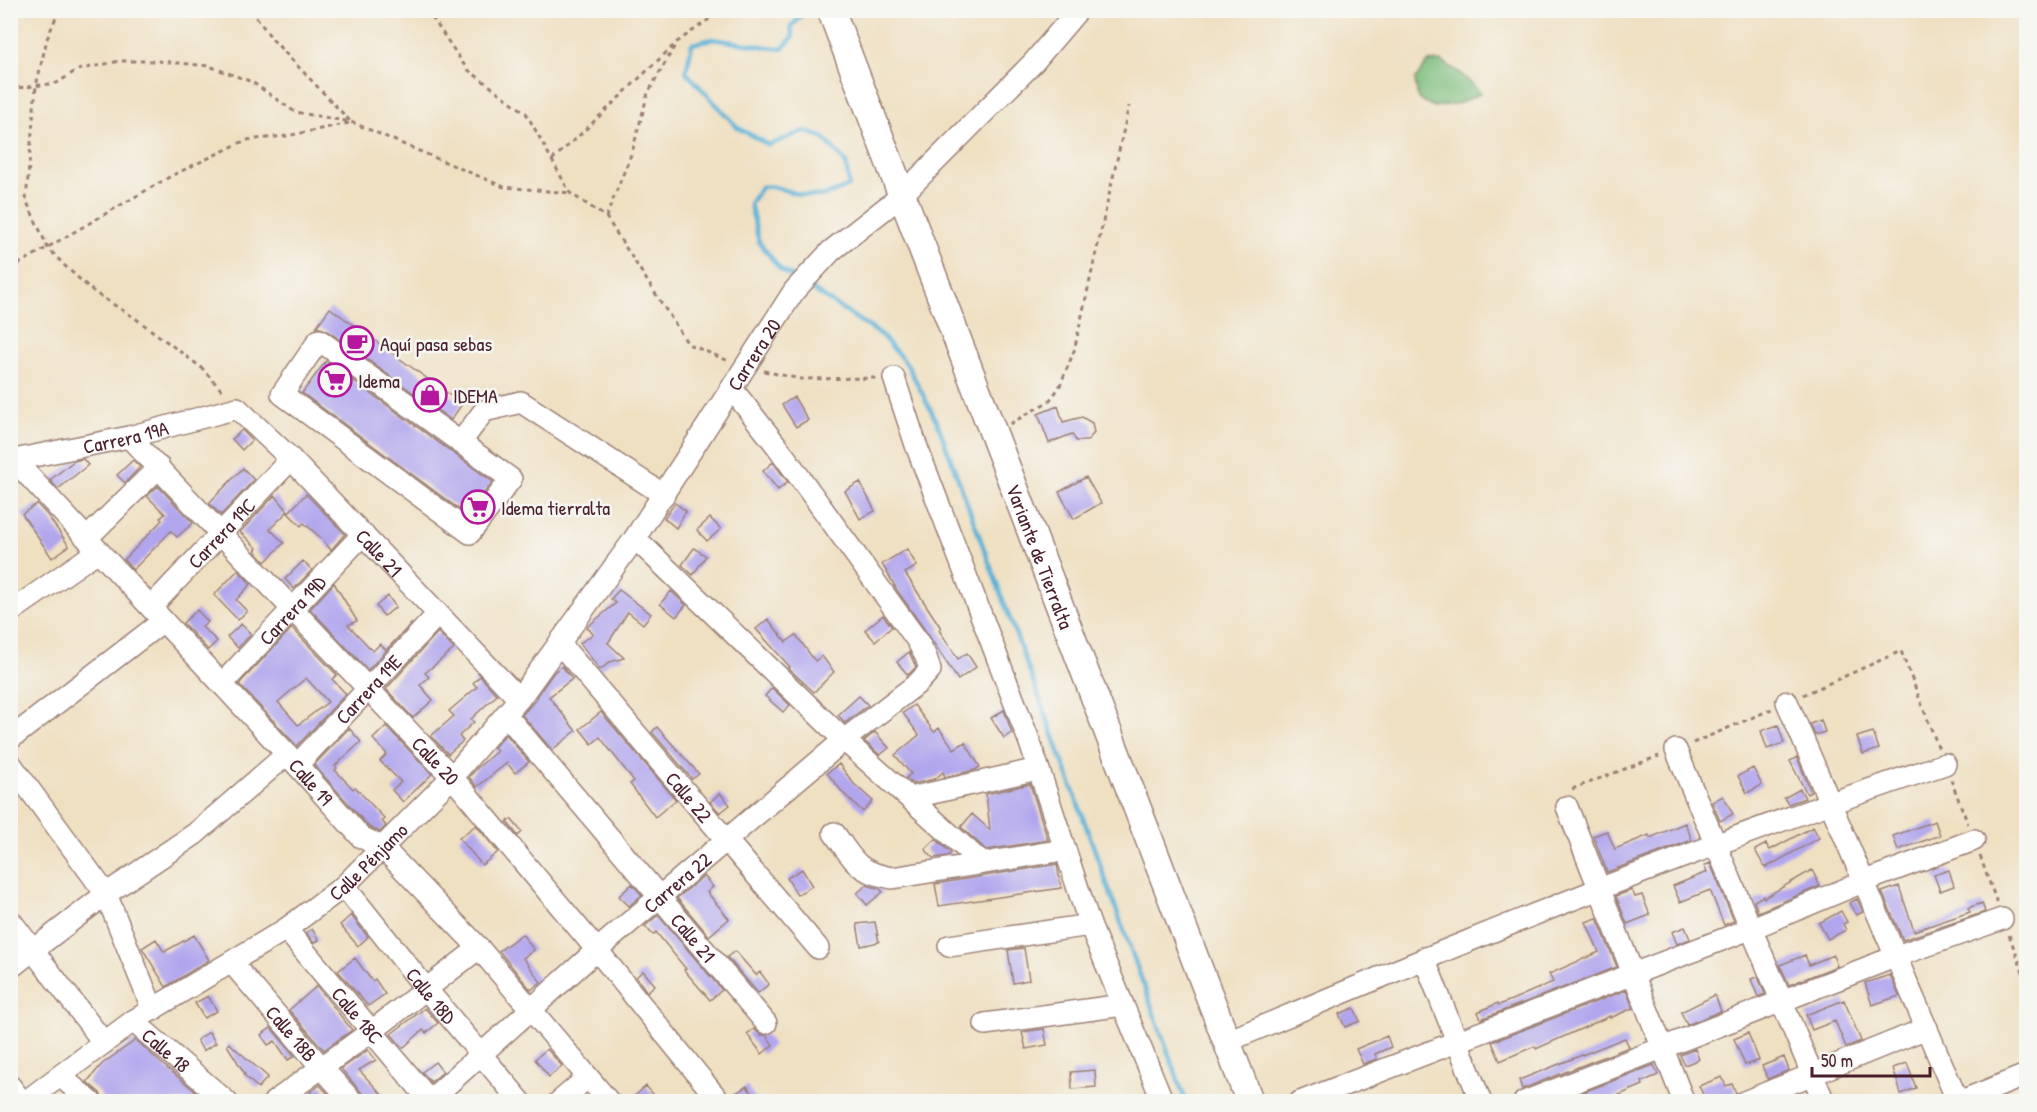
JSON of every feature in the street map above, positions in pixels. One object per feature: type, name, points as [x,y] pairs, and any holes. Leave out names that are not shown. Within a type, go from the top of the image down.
[{"type":"main road","name":"Variante de Tierralta","points":[[833,15],[1250,1101]]},
{"type":"street","name":"Carrera 20","points":[[635,538],[795,291],[831,251],[901,196],[1034,63],[1078,10]]},
{"type":"street","points":[[319,340],[460,443],[511,479],[470,533],[282,394],[319,340]]},
{"type":"street","points":[[894,378],[916,445],[1038,769],[1090,925],[1162,1101]]},
{"type":"street","name":"Carrera 22","points":[[430,1101],[597,950],[844,740],[918,683],[930,670],[917,640],[777,446],[732,389]]},
{"type":"street","points":[[460,443],[484,411],[521,402],[664,495]]},
{"type":"street","name":"Carrera 19A","points":[[14,460],[129,437],[237,408]]},
{"type":"street","name":"Calle 21","points":[[237,408],[291,459],[438,614],[660,897],[766,1023]]},
{"type":"street","name":"Calle 20","points":[[129,437],[452,777],[720,1101]]},
{"type":"street","name":"Carrera 19C","points":[[10,739],[157,614],[221,534],[291,459]]},
{"type":"street","name":"Calle 19","points":[[14,460],[361,837],[382,847],[480,948],[609,1101]]},
{"type":"street","points":[[10,612],[93,544],[159,467]]},
{"type":"street","name":"Carrera 19D","points":[[222,684],[363,534]]},
{"type":"street","points":[[635,538],[844,740],[981,862]]},
{"type":"street","name":"Calle Pénjamo","points":[[24,1101],[133,1021],[286,929],[344,886],[452,777],[512,707],[635,538]]},
{"type":"street","name":"Carrera 19E","points":[[10,968],[106,894],[195,834],[292,760],[368,688],[438,614]]},
{"type":"street","name":"Calle 22","points":[[560,644],[818,948]]},
{"type":"street","points":[[1787,702],[1958,1101],[2026,1075]]},
{"type":"street","points":[[1676,750],[1824,1101]]},
{"type":"street","points":[[10,763],[106,894],[153,1010]]},
{"type":"street","points":[[1227,1041],[1424,958],[1715,844],[1945,764]]},
{"type":"street","points":[[910,798],[1038,769]]},
{"type":"street","points":[[1567,807],[1684,1101]]},
{"type":"street","points":[[834,833],[860,867],[874,875],[892,878],[1064,850]]},
{"type":"street","points":[[1299,1101],[1634,974],[1865,881],[1974,840]]},
{"type":"street","name":"Calle 18D","points":[[344,886],[427,990],[521,1101]]},
{"type":"street","points":[[1524,1101],[1897,956],[2002,919]]},
{"type":"street","points":[[10,920],[104,1043]]},
{"type":"street","points":[[949,946],[1090,925]]},
{"type":"street","name":"Calle 18C","points":[[286,929],[430,1101]]},
{"type":"street","points":[[274,1101],[372,1031],[480,948]]},
{"type":"street","points":[[1424,958],[1481,1101]]},
{"type":"street","name":"Calle 18B","points":[[232,963],[353,1101]]},
{"type":"street","points":[[985,1024],[1122,1005]]},
{"type":"street","name":"Calle 18","points":[[133,1021],[227,1101]]},
{"type":"street","points":[[1744,1101],[1927,1028]]},
{"type":"street","points":[[60,1076],[91,1101]]},
{"type":"street","points":[[559,1101],[588,1077]]},
{"type":"street","points":[[10,1086],[24,1101]]},
{"type":"path","points":[[59,10],[47,39],[36,86],[26,200],[48,248],[95,293],[135,318],[202,368],[237,408]]},
{"type":"path","points":[[251,10],[273,40],[351,122]]},
{"type":"path","points":[[427,10],[467,69],[526,113],[570,193],[606,217],[688,344],[746,368],[800,379],[894,378]]},
{"type":"path","points":[[552,160],[677,42],[722,10]]},
{"type":"path","points":[[606,217],[632,152],[648,93],[677,42]]},
{"type":"path","points":[[10,89],[57,83],[77,70],[120,61],[158,61],[209,66],[252,82],[295,112],[351,122],[504,187],[570,193]]},
{"type":"path","points":[[993,432],[1026,416],[1048,401],[1059,388],[1074,351],[1130,106]]},
{"type":"path","points":[[10,269],[171,176],[246,141],[287,136],[351,122]]},
{"type":"path","points":[[1567,807],[1564,797],[1568,791],[1676,750],[1901,651],[2026,980]]},
{"type":"green space","points":[[1441,61],[1459,72],[1481,93],[1461,103],[1434,107],[1418,99],[1415,80],[1428,62]]},
{"type":"building","points":[[330,308],[462,404],[451,420],[326,330],[316,327]]},
{"type":"building","points":[[326,361],[493,482],[467,515],[302,393]]},
{"type":"building","points":[[794,397],[808,420],[796,427],[782,405]]},
{"type":"building","points":[[1058,406],[1063,422],[1082,417],[1092,423],[1094,433],[1087,441],[1076,441],[1072,434],[1049,443],[1038,414]]},
{"type":"building","points":[[242,430],[252,440],[242,450],[232,439]]},
{"type":"building","points":[[83,459],[88,465],[58,489],[50,480],[74,461]]},
{"type":"building","points":[[133,460],[140,467],[125,483],[117,475]]},
{"type":"building","points":[[773,462],[788,482],[778,490],[763,471]]},
{"type":"building","points":[[243,468],[254,480],[221,515],[209,503]]},
{"type":"building","points":[[1086,477],[1101,503],[1074,519],[1059,492]]},
{"type":"building","points":[[860,482],[875,511],[860,519],[845,491]]},
{"type":"building","points":[[158,486],[193,523],[177,537],[171,531],[133,570],[124,560],[165,514],[147,496]]},
{"type":"building","points":[[306,494],[345,534],[331,550],[304,523],[301,526],[288,513]]},
{"type":"building","points":[[275,495],[288,511],[270,529],[284,543],[265,562],[255,551],[257,548],[240,532]]},
{"type":"building","points":[[675,503],[686,511],[676,528],[664,518]]},
{"type":"building","points":[[37,504],[69,546],[52,558],[22,514]]},
{"type":"building","points":[[710,518],[721,529],[707,541],[697,530]]},
{"type":"building","points":[[694,548],[706,556],[693,575],[682,565]]},
{"type":"building","points":[[907,549],[917,566],[905,573],[958,659],[967,653],[976,667],[958,680],[894,586],[882,564]]},
{"type":"building","points":[[303,561],[312,570],[294,589],[285,579]]},
{"type":"building","points":[[238,570],[251,584],[236,600],[247,611],[238,620],[214,595]]},
{"type":"building","points":[[334,583],[357,621],[348,625],[373,651],[380,644],[386,650],[412,623],[368,670],[310,609]]},
{"type":"building","points":[[619,590],[651,614],[643,624],[628,612],[608,643],[624,658],[610,662],[600,670],[580,643],[593,634],[587,627],[616,603],[611,599]]},
{"type":"building","points":[[671,591],[686,605],[676,617],[660,604]]},
{"type":"building","points":[[388,596],[396,607],[384,616],[376,606]]},
{"type":"building","points":[[197,610],[208,622],[202,627],[217,641],[208,650],[183,623]]},
{"type":"building","points":[[883,615],[892,627],[875,641],[865,630]]},
{"type":"building","points":[[768,619],[786,642],[796,635],[815,661],[822,656],[834,672],[814,692],[788,668],[790,667],[756,629]]},
{"type":"building","points":[[241,624],[251,634],[238,648],[227,637]]},
{"type":"building","points":[[292,628],[337,675],[332,679],[346,694],[297,746],[239,684]],"holes":[[[306,678],[328,702],[298,725],[278,702]]]},
{"type":"building","points":[[438,632],[454,649],[425,673],[429,677],[420,685],[433,700],[413,718],[386,689]]},
{"type":"building","points":[[909,652],[916,667],[908,675],[897,662]]},
{"type":"building","points":[[562,666],[572,679],[549,697],[576,731],[552,750],[522,715],[537,698],[554,672]]},
{"type":"building","points":[[480,676],[497,695],[471,719],[474,722],[459,736],[463,741],[448,754],[431,736],[454,716],[449,711],[477,687],[473,683]]},
{"type":"building","points":[[772,688],[790,705],[783,712],[765,696]]},
{"type":"building","points":[[859,696],[868,705],[845,723],[838,715]]},
{"type":"building","points":[[914,705],[934,732],[939,728],[954,749],[965,742],[980,767],[945,777],[943,772],[935,779],[913,784],[906,778],[911,774],[895,755],[919,735],[903,713]]},
{"type":"building","points":[[1004,710],[1012,733],[1004,738],[991,718]]},
{"type":"building","points":[[601,712],[676,800],[655,817],[630,784],[634,781],[600,737],[592,744],[580,729]]},
{"type":"building","points":[[1821,720],[1825,732],[1815,735],[1810,724]]},
{"type":"building","points":[[1778,725],[1784,743],[1767,749],[1761,731]]},
{"type":"building","points":[[386,726],[432,774],[403,802],[392,790],[401,782],[380,761],[387,754],[373,739]]},
{"type":"building","points":[[657,727],[699,774],[692,779],[652,732]]},
{"type":"building","points":[[349,728],[361,742],[335,766],[337,768],[335,770],[353,789],[355,787],[385,819],[382,821],[386,826],[380,832],[369,827],[314,765]]},
{"type":"building","points":[[875,732],[889,748],[880,755],[864,741]]},
{"type":"building","points":[[1873,732],[1879,749],[1863,754],[1857,737]]},
{"type":"building","points":[[506,734],[529,762],[515,773],[507,763],[477,787],[469,777],[497,751],[494,747]]},
{"type":"building","points":[[1797,757],[1811,792],[1807,794],[1790,761]]},
{"type":"building","points":[[839,764],[854,784],[873,801],[863,812],[843,793],[827,773]]},
{"type":"building","points":[[1753,768],[1762,785],[1747,793],[1738,776]]},
{"type":"building","points":[[1030,784],[1048,840],[986,850],[961,827],[972,814],[990,830],[986,794]]},
{"type":"building","points":[[1800,789],[1805,798],[1788,804],[1784,798]]},
{"type":"building","points":[[720,793],[730,805],[720,813],[710,802]]},
{"type":"building","points":[[1723,796],[1733,814],[1720,821],[1712,802]]},
{"type":"building","points":[[511,819],[522,832],[518,836],[507,822]]},
{"type":"building","points":[[1935,821],[1940,835],[1898,850],[1893,836]]},
{"type":"building","points":[[1685,823],[1692,840],[1607,872],[1593,836],[1607,831],[1615,849],[1649,835],[1650,838]]},
{"type":"building","points":[[476,825],[498,852],[482,865],[459,838]]},
{"type":"building","points":[[1813,827],[1819,838],[1765,868],[1755,850],[1766,844],[1770,850]]},
{"type":"building","points":[[936,839],[951,853],[948,856],[933,858],[925,849]]},
{"type":"building","points":[[1710,863],[1734,921],[1724,925],[1710,890],[1680,902],[1673,886],[1707,872],[1704,866]]},
{"type":"building","points":[[1057,864],[1061,888],[939,906],[935,884]]},
{"type":"building","points":[[802,869],[812,886],[797,895],[787,878]]},
{"type":"building","points":[[1812,870],[1820,886],[1758,912],[1754,901],[1763,896],[1764,898]]},
{"type":"building","points":[[1949,870],[1954,886],[1940,891],[1934,875]]},
{"type":"building","points":[[704,876],[713,887],[707,892],[729,919],[709,936],[677,898]]},
{"type":"building","points":[[632,884],[642,895],[629,906],[619,896]]},
{"type":"building","points":[[867,885],[883,892],[867,905],[857,893]]},
{"type":"building","points":[[1899,886],[1914,931],[1970,912],[1968,908],[1982,903],[1985,912],[1903,940],[1882,892]]},
{"type":"building","points":[[1632,890],[1635,897],[1642,895],[1650,915],[1627,924],[1616,896]]},
{"type":"building","points":[[1857,899],[1863,912],[1856,915],[1849,903]]},
{"type":"building","points":[[1841,911],[1847,922],[1843,924],[1846,930],[1828,939],[1819,923]]},
{"type":"building","points":[[351,915],[368,937],[358,946],[340,925]]},
{"type":"building","points":[[658,915],[722,990],[710,1000],[656,932],[653,935],[645,926]]},
{"type":"building","points":[[1597,918],[1617,967],[1481,1019],[1478,1012],[1553,982],[1549,974],[1599,952],[1586,922]]},
{"type":"building","points":[[875,922],[879,942],[861,946],[857,924]]},
{"type":"building","points":[[1685,927],[1690,939],[1677,944],[1672,932]]},
{"type":"building","points":[[312,929],[319,940],[314,943],[306,933]]},
{"type":"building","points":[[522,934],[534,950],[523,958],[541,982],[531,990],[499,951]]},
{"type":"building","points":[[194,935],[209,960],[166,987],[142,948],[156,939],[164,952]]},
{"type":"building","points":[[1024,948],[1029,980],[1013,983],[1008,950]]},
{"type":"building","points":[[735,951],[756,975],[760,972],[769,984],[758,993],[727,957]]},
{"type":"building","points":[[1805,955],[1809,965],[1833,955],[1837,966],[1789,985],[1780,965]]},
{"type":"building","points":[[355,958],[372,981],[375,979],[385,994],[368,1006],[338,971]]},
{"type":"building","points":[[643,971],[655,985],[647,992],[636,977]]},
{"type":"building","points":[[1890,975],[1899,996],[1872,1005],[1865,983]]},
{"type":"building","points":[[1758,977],[1765,994],[1758,997],[1751,979]]},
{"type":"building","points":[[317,986],[352,1030],[324,1050],[289,1010]]},
{"type":"building","points":[[1626,990],[1633,1008],[1536,1049],[1535,1046],[1500,1061],[1492,1042]]},
{"type":"building","points":[[1715,995],[1721,1011],[1687,1025],[1681,1012]]},
{"type":"building","points":[[208,996],[217,1011],[204,1018],[195,1003]]},
{"type":"building","points":[[1844,1000],[1861,1041],[1846,1047],[1835,1021],[1812,1030],[1806,1015]]},
{"type":"building","points":[[425,1008],[438,1023],[426,1033],[423,1030],[403,1048],[391,1034]]},
{"type":"building","points":[[1354,1008],[1360,1021],[1345,1027],[1339,1014]]},
{"type":"building","points":[[271,1028],[295,1056],[288,1060],[275,1041],[268,1045],[261,1035]]},
{"type":"building","points":[[754,1029],[761,1035],[766,1035],[773,1045],[762,1054],[747,1034]]},
{"type":"building","points":[[1044,1029],[1047,1045],[1026,1049],[1022,1032]]},
{"type":"building","points":[[209,1032],[216,1043],[203,1051],[197,1040]]},
{"type":"building","points":[[1748,1033],[1759,1060],[1745,1065],[1734,1039]]},
{"type":"building","points":[[1387,1036],[1391,1047],[1375,1054],[1377,1059],[1363,1064],[1356,1049]]},
{"type":"building","points":[[1625,1038],[1629,1047],[1522,1089],[1519,1080]]},
{"type":"building","points":[[136,1040],[207,1101],[103,1101],[100,1093],[87,1082],[102,1064]]},
{"type":"building","points":[[229,1043],[268,1077],[258,1088],[244,1075],[227,1045]]},
{"type":"building","points":[[547,1049],[562,1066],[549,1077],[535,1059]]},
{"type":"building","points":[[1695,1049],[1699,1059],[1685,1065],[1680,1055]]},
{"type":"building","points":[[368,1050],[376,1060],[359,1070],[388,1101],[365,1101],[362,1093],[341,1069]]},
{"type":"building","points":[[1784,1057],[1789,1070],[1768,1079],[1762,1066]]},
{"type":"building","points":[[435,1062],[443,1072],[431,1082],[422,1072]]},
{"type":"building","points":[[1907,1063],[1916,1088],[1901,1094],[1893,1068]]},
{"type":"building","points":[[1654,1065],[1658,1075],[1642,1082],[1643,1085],[1605,1101],[1560,1101]]},
{"type":"building","points":[[1095,1070],[1096,1087],[1072,1089],[1071,1072]]},
{"type":"building","points":[[1722,1077],[1726,1086],[1732,1084],[1736,1093],[1731,1101],[1706,1101],[1699,1086]]},
{"type":"building","points":[[320,1085],[331,1097],[326,1101],[319,1101],[310,1092]]},
{"type":"building","points":[[646,1086],[659,1101],[629,1101]]},
{"type":"building","points":[[747,1086],[757,1101],[733,1101],[731,1096]]},
{"type":"building","points":[[1799,1094],[1802,1101],[1779,1101]]},
{"type":"waterway","points":[[797,280],[780,269],[759,242],[750,204],[761,187],[812,196],[825,195],[843,189],[849,186],[846,163],[824,138],[804,131],[769,145],[738,128],[686,72],[692,44],[712,39],[782,49],[793,37],[791,27],[806,10]]},
{"type":"waterway","points":[[807,286],[880,334],[907,364],[937,422],[1186,1102]]},
{"type":"place","name":"Aquí pasa sebas","points":[[357,343]]},
{"type":"place","name":"Idema","points":[[335,380]]},
{"type":"place","name":"IDEMA","points":[[430,395]]},
{"type":"place","name":"Idema tierralta","points":[[478,507]]}]
